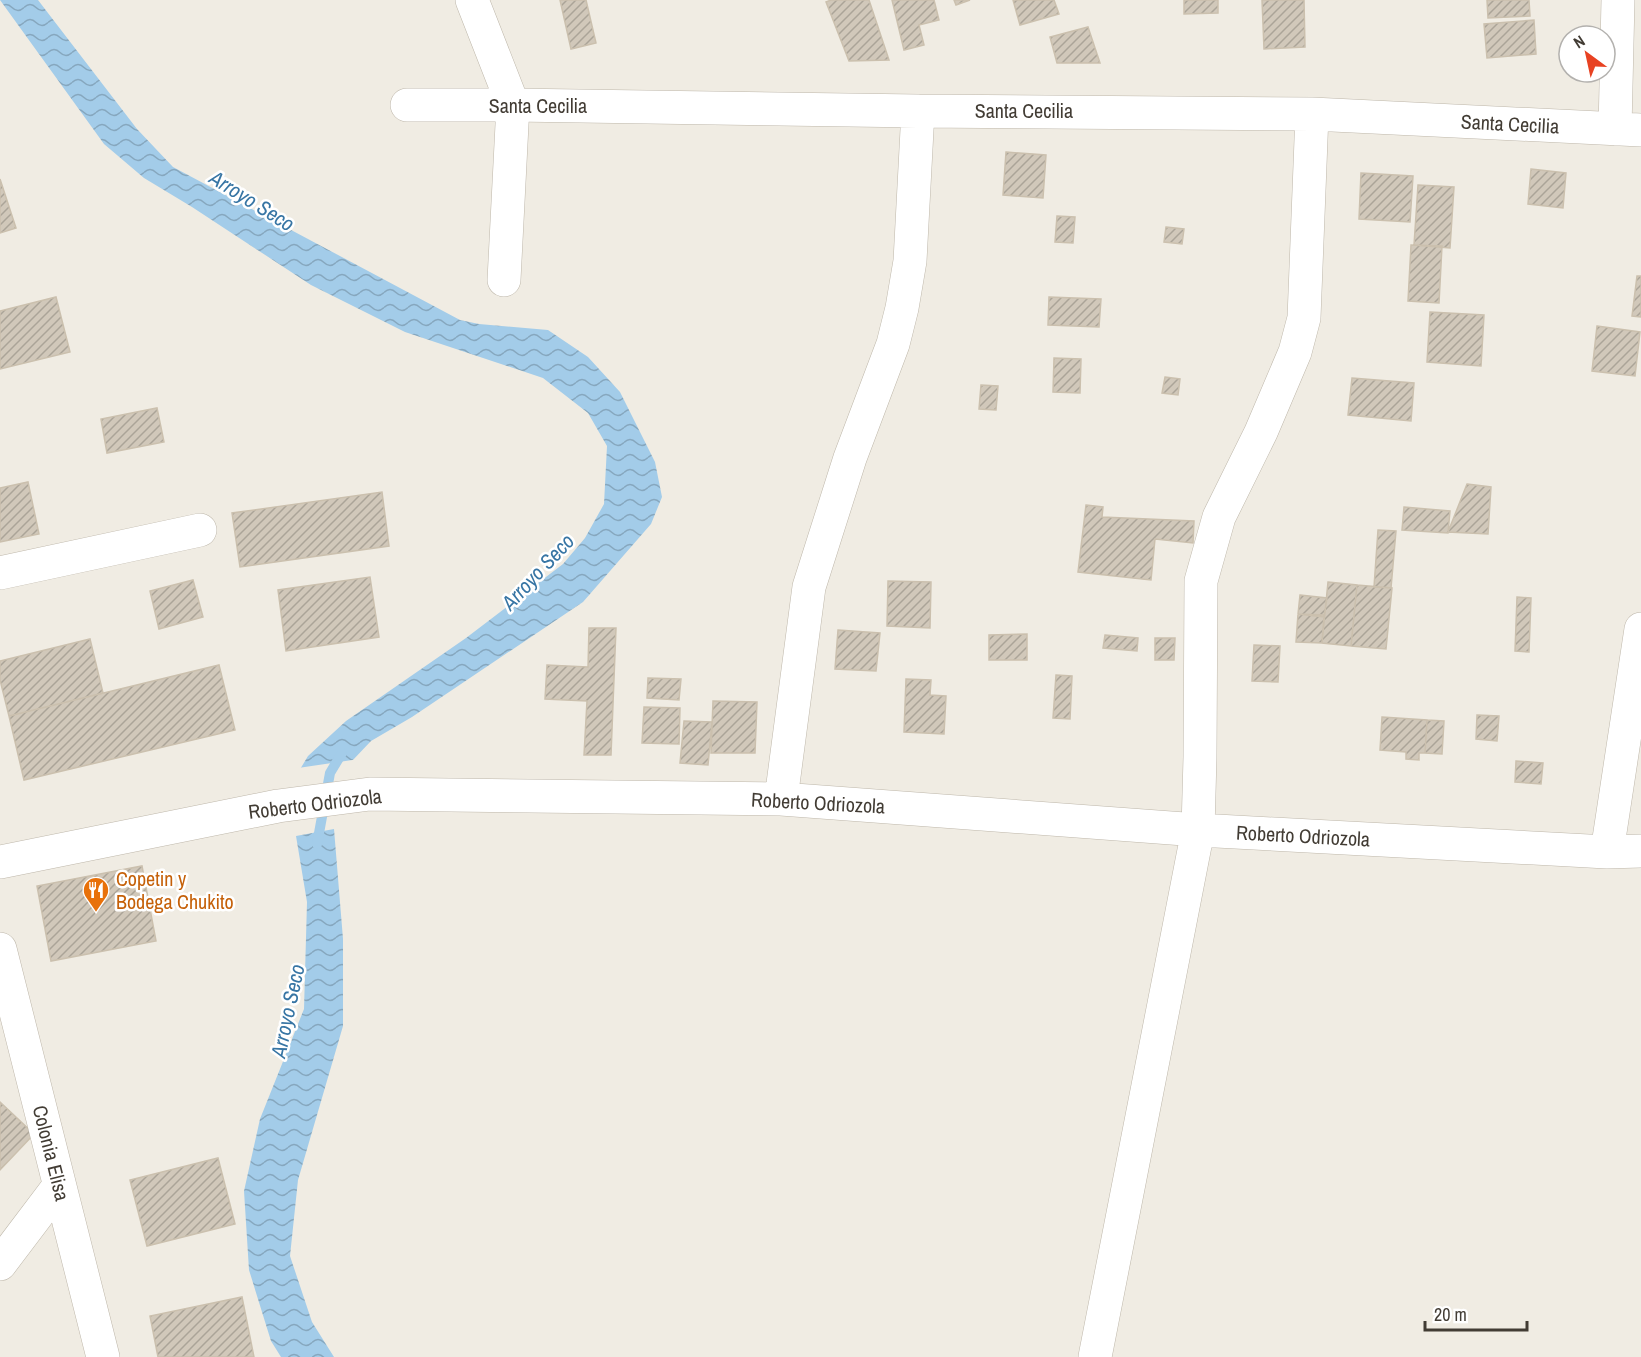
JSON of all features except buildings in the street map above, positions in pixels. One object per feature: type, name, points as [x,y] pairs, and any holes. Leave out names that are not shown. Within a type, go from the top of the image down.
[{"type":"street","points":[[472,0],[513,105],[504,280]]},
{"type":"street","points":[[1618,0],[1628,130]]},
{"type":"street","name":"Santa Cecilia","points":[[407,105],[1312,114],[1628,130]]},
{"type":"street","points":[[781,799],[809,587],[850,458],[893,344],[902,308],[910,261],[918,111]]},
{"type":"street","points":[[1095,1357],[1198,830],[1202,581],[1219,517],[1261,432],[1295,352],[1304,318],[1312,114]]},
{"type":"street","points":[[0,573],[200,530]]},
{"type":"street","points":[[1607,852],[1641,629]]},
{"type":"street","name":"Roberto Odriozola","points":[[0,862],[278,806],[370,794],[781,799],[1198,830],[1607,852],[1641,851]]},
{"type":"street","name":"Colonia Elisa","points":[[0,949],[103,1357]]},
{"type":"street","points":[[0,1264],[59,1186]]},
{"type":"water","points":[[0,0],[38,0],[137,129],[173,167],[460,320],[479,324],[548,330],[588,357],[620,392],[655,462],[662,497],[651,524],[583,602],[412,717],[371,741],[352,761],[299,771],[308,756],[346,721],[466,638],[563,564],[585,538],[604,504],[607,446],[588,413],[543,378],[405,332],[311,285],[144,178],[104,144]]},
{"type":"water","points":[[334,829],[343,939],[343,1026],[298,1180],[290,1256],[312,1322],[334,1357],[281,1357],[271,1341],[249,1270],[244,1191],[260,1119],[304,1009],[307,902],[296,836]]},
{"type":"pier","points":[[359,759],[353,764],[300,774],[296,772],[298,768]]},
{"type":"waterway","name":"Arroyo Seco","points":[[317,844],[330,773],[342,753]]},
{"type":"place","name":"Copetin y Bodega Chukito","points":[[96,913]]}]
